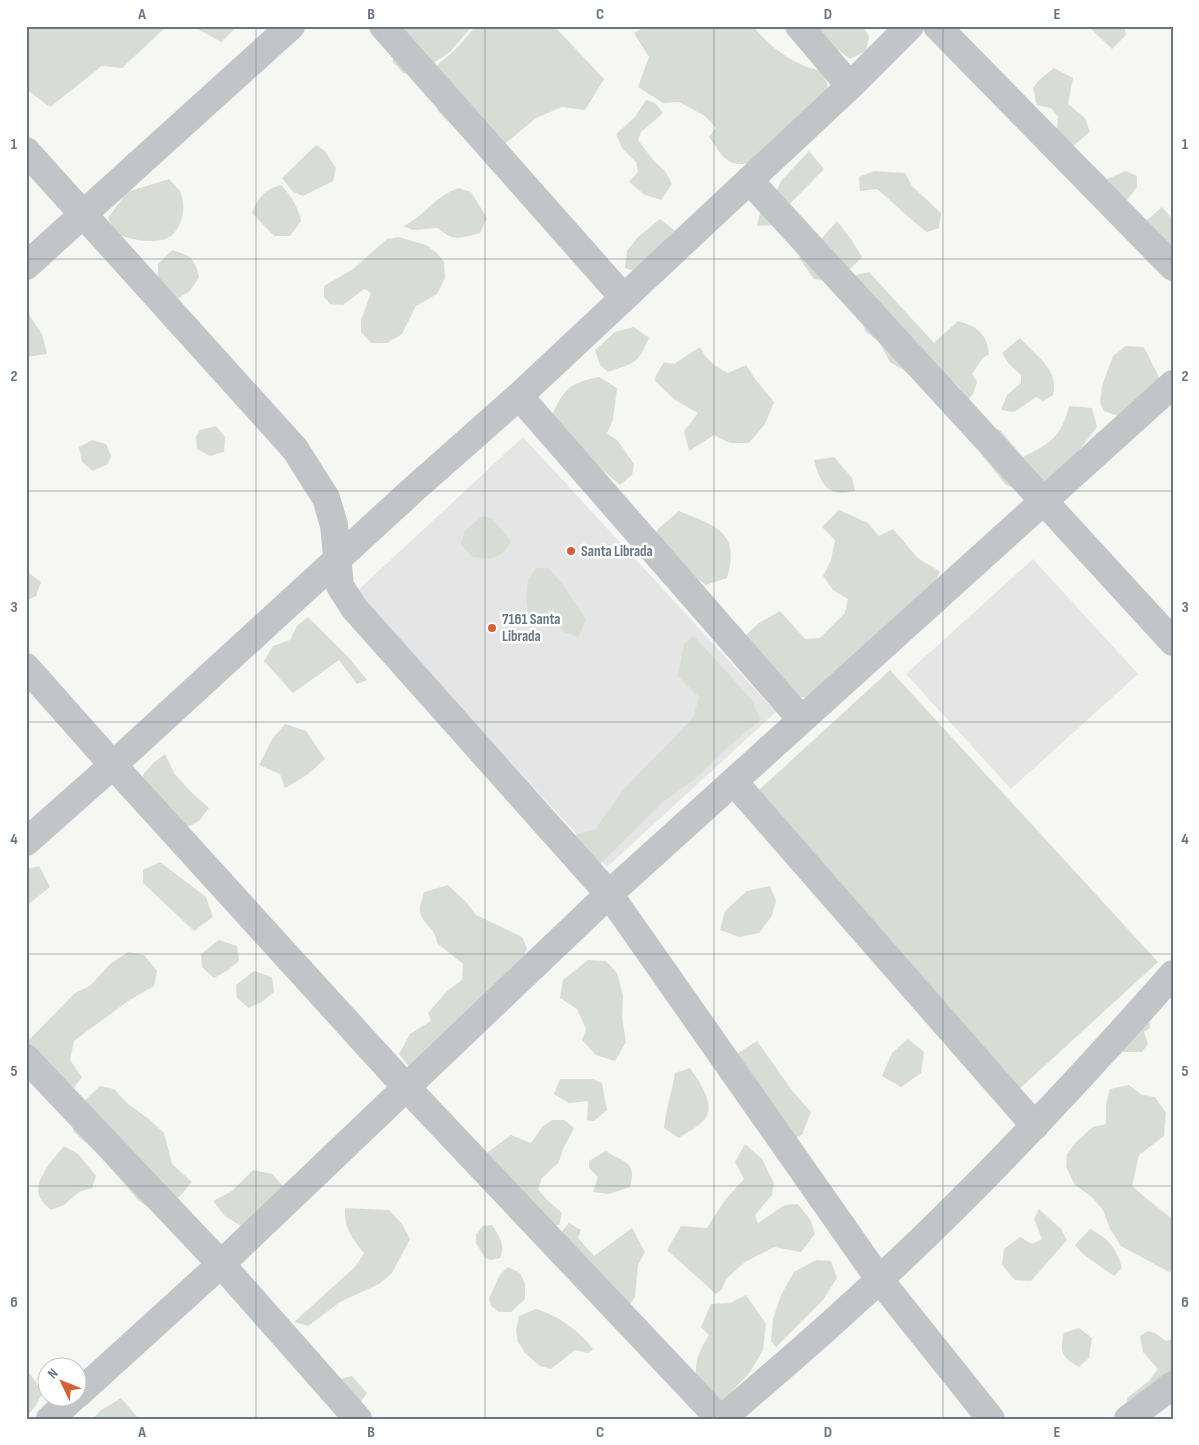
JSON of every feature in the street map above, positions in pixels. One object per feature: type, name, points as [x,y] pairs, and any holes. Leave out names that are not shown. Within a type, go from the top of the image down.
[{"type":"street","points":[[26,266],[291,26]]},
{"type":"street","points":[[384,26],[623,297]]},
{"type":"street","points":[[799,26],[850,86]]},
{"type":"street","points":[[26,842],[114,765],[519,396],[850,86],[910,26]]},
{"type":"street","points":[[937,26],[1173,267]]},
{"type":"street","points":[[26,151],[295,449],[326,498],[334,525],[340,586],[354,608],[609,894],[879,1279],[991,1419]]},
{"type":"street","points":[[749,180],[1173,642]]},
{"type":"street","points":[[88,1385],[221,1264],[609,894],[1173,384]]},
{"type":"street","points":[[519,396],[801,719]]},
{"type":"street","points":[[26,667],[406,1087],[721,1419],[845,1312],[921,1240],[1035,1126],[1102,1055],[1173,974]]},
{"type":"street","points":[[734,782],[1035,1126]]},
{"type":"street","points":[[26,1058],[221,1264],[358,1419]]},
{"type":"street","points":[[1128,1419],[1173,1385]]},
{"type":"street","points":[[50,1419],[62,1408]]},
{"type":"shaded area","points":[[26,26],[167,26],[122,68],[102,66],[50,107],[26,89]]},
{"type":"shaded area","points":[[192,26],[238,26],[221,42]]},
{"type":"shaded area","points":[[407,26],[472,26],[450,52],[414,76],[403,73],[393,62],[395,38],[406,30]]},
{"type":"shaded area","points":[[476,26],[554,26],[604,79],[585,110],[562,107],[536,118],[506,143],[479,153],[438,111],[425,75],[455,50]]},
{"type":"shaded area","points":[[646,26],[753,26],[775,48],[792,60],[821,71],[827,82],[829,103],[751,163],[736,164],[730,162],[721,154],[709,137],[716,128],[705,116],[679,102],[663,103],[638,87],[649,57],[634,33]]},
{"type":"shaded area","points":[[807,26],[862,26],[869,36],[866,51],[850,59]]},
{"type":"shaded area","points":[[1088,26],[1124,26],[1126,35],[1112,49]]},
{"type":"shaded area","points":[[1054,68],[1073,78],[1068,104],[1085,118],[1090,132],[1073,146],[1056,142],[1058,117],[1051,108],[1037,105],[1033,88],[1038,81]]},
{"type":"shaded area","points":[[646,100],[655,103],[663,113],[641,132],[638,140],[653,160],[665,171],[672,184],[661,200],[645,195],[629,182],[638,172],[636,162],[622,148],[616,134],[635,117]]},
{"type":"shaded area","points":[[316,145],[325,151],[336,168],[333,181],[303,196],[293,192],[282,178]]},
{"type":"shaded area","points":[[809,151],[824,169],[785,209],[774,225],[757,226],[760,213],[774,197],[781,181]]},
{"type":"shaded area","points":[[1094,166],[1107,179],[1126,171],[1137,176],[1137,187],[1126,201],[1081,173]]},
{"type":"shaded area","points":[[874,171],[905,173],[912,186],[941,213],[939,228],[927,232],[877,189],[860,191],[859,177]]},
{"type":"shaded area","points":[[169,179],[179,190],[183,200],[183,215],[174,233],[169,238],[150,241],[116,234],[108,218],[127,192]]},
{"type":"shaded area","points":[[281,185],[294,202],[301,221],[290,236],[274,236],[252,213],[262,195],[270,189]]},
{"type":"shaded area","points":[[459,188],[471,192],[487,218],[480,233],[458,238],[448,235],[438,228],[413,230],[403,226],[417,218],[442,196]]},
{"type":"shaded area","points":[[1162,207],[1173,220],[1173,245],[1167,267],[1148,262],[1137,248],[1135,233]]},
{"type":"shaded area","points":[[660,219],[674,230],[679,240],[639,273],[625,268],[627,251],[638,237]]},
{"type":"shaded area","points":[[837,221],[862,257],[847,272],[832,282],[814,279],[799,258],[822,238]]},
{"type":"shaded area","points":[[398,237],[426,245],[437,253],[444,262],[445,278],[437,294],[416,306],[402,334],[387,343],[371,343],[361,332],[361,320],[371,293],[364,289],[343,305],[330,304],[324,297],[324,286],[353,269],[387,239]]},
{"type":"shaded area","points":[[172,250],[191,258],[196,265],[199,277],[190,291],[177,299],[158,278],[158,264]]},
{"type":"shaded area","points":[[869,272],[934,343],[958,321],[976,328],[983,336],[989,354],[982,359],[972,374],[977,382],[973,394],[966,403],[954,400],[961,389],[948,377],[928,385],[890,362],[879,342],[865,331],[851,276]]},
{"type":"shaded area","points":[[26,310],[42,334],[47,354],[26,357]]},
{"type":"shaded area","points":[[634,327],[649,338],[641,354],[634,362],[608,372],[600,365],[595,350],[615,332]]},
{"type":"shaded area","points":[[1020,338],[1050,370],[1054,386],[1053,395],[1043,401],[1036,397],[1014,412],[1001,410],[1007,395],[1021,383],[1021,375],[1009,364],[1002,353]]},
{"type":"shaded area","points":[[1126,346],[1144,347],[1160,379],[1123,418],[1104,411],[1100,402],[1102,387],[1113,356]]},
{"type":"shaded area","points":[[700,347],[712,363],[728,373],[746,365],[774,402],[765,424],[749,443],[730,443],[714,435],[689,451],[684,431],[698,413],[675,400],[655,381],[656,375],[664,362],[674,364]]},
{"type":"shaded area","points":[[599,377],[617,388],[613,420],[607,433],[618,441],[634,464],[632,475],[620,485],[599,467],[551,417],[560,399],[568,389],[580,382]]},
{"type":"shaded area","points":[[1069,406],[1092,408],[1097,427],[1076,454],[1058,472],[1026,495],[1005,484],[982,455],[981,441],[992,427],[1000,430],[1023,457],[1041,448],[1054,438],[1063,425]]},
{"type":"shaded area","points":[[216,426],[225,437],[224,452],[210,456],[197,449],[196,437],[200,430]]},
{"type":"shaded area","points":[[523,437],[776,712],[607,867],[355,593]]},
{"type":"shaded area","points":[[92,440],[106,444],[111,456],[108,464],[93,471],[82,462],[79,447]]},
{"type":"shaded area","points":[[834,457],[852,478],[855,491],[845,493],[832,491],[819,476],[814,460]]},
{"type":"shaded area","points":[[839,510],[868,523],[879,536],[893,529],[917,557],[940,572],[933,585],[811,697],[792,698],[745,636],[759,623],[780,611],[805,639],[820,638],[845,613],[848,599],[833,590],[823,576],[831,560],[835,540],[822,527]]},
{"type":"shaded area","points":[[679,511],[714,526],[722,533],[727,540],[730,550],[727,578],[706,585],[683,569],[654,536],[658,529]]},
{"type":"shaded area","points":[[483,516],[493,519],[511,542],[503,552],[490,558],[472,557],[461,544],[465,530]]},
{"type":"shaded area","points":[[1033,559],[1138,674],[1011,789],[906,674]]},
{"type":"shaded area","points":[[536,568],[548,568],[561,582],[586,620],[578,637],[564,632],[552,615],[536,623],[528,614],[526,599],[528,579]]},
{"type":"shaded area","points":[[26,573],[29,573],[41,582],[36,596],[26,601]]},
{"type":"shaded area","points":[[308,617],[349,658],[367,680],[357,684],[339,660],[293,693],[264,661],[273,646],[290,640],[297,626]]},
{"type":"shaded area","points":[[694,636],[751,699],[761,719],[729,746],[695,779],[663,802],[592,872],[568,837],[596,829],[623,790],[693,718],[699,697],[678,676],[684,644]]},
{"type":"shaded area","points":[[890,670],[1158,962],[1016,1092],[748,800]]},
{"type":"shaded area","points":[[285,724],[306,731],[325,759],[307,775],[285,788],[280,774],[259,765],[273,738]]},
{"type":"shaded area","points":[[165,754],[174,773],[209,808],[199,821],[182,830],[144,788],[143,775],[152,764]]},
{"type":"shaded area","points":[[160,862],[206,897],[213,917],[194,931],[143,883],[143,870]]},
{"type":"shaded area","points":[[39,866],[50,887],[26,906],[26,869]]},
{"type":"shaded area","points":[[448,885],[466,902],[476,915],[522,937],[527,948],[519,971],[411,1069],[399,1054],[410,1034],[431,1021],[428,1013],[446,992],[462,980],[463,964],[437,943],[432,929],[420,912],[424,892]]},
{"type":"shaded area","points":[[770,886],[776,901],[772,916],[759,933],[739,937],[720,930],[725,911],[747,891]]},
{"type":"shaded area","points":[[219,940],[237,946],[239,961],[214,978],[202,967],[201,954]]},
{"type":"shaded area","points":[[128,952],[144,955],[157,971],[154,986],[128,1001],[74,1041],[70,1060],[82,1077],[63,1102],[26,1066],[26,1043],[75,993],[90,986],[110,964]]},
{"type":"shaded area","points":[[588,960],[606,961],[617,973],[623,996],[622,1017],[626,1042],[615,1061],[596,1055],[582,1040],[586,1029],[577,1009],[560,998],[563,980]]},
{"type":"shaded area","points":[[254,971],[272,977],[274,992],[263,1001],[249,1008],[237,998],[236,985]]},
{"type":"shaded area","points":[[1150,1023],[1150,1028],[1144,1032],[1148,1044],[1142,1052],[1123,1052],[1119,1046],[1136,1025]]},
{"type":"shaded area","points":[[908,1039],[924,1052],[921,1073],[901,1087],[882,1076],[892,1053]]},
{"type":"shaded area","points":[[757,1041],[794,1093],[811,1112],[802,1135],[786,1141],[735,1055]]},
{"type":"shaded area","points":[[690,1068],[706,1095],[709,1109],[707,1116],[702,1122],[679,1138],[664,1128],[665,1121],[675,1073]]},
{"type":"shaded area","points":[[560,1079],[592,1079],[602,1083],[607,1110],[594,1121],[587,1120],[588,1101],[569,1103],[554,1094]]},
{"type":"shaded area","points":[[1129,1085],[1142,1095],[1155,1097],[1166,1113],[1164,1136],[1139,1155],[1132,1186],[1170,1217],[1173,1217],[1173,1271],[1169,1272],[1121,1246],[1110,1229],[1103,1210],[1092,1197],[1075,1185],[1066,1167],[1067,1154],[1076,1142],[1093,1127],[1106,1124],[1106,1105],[1110,1089]]},
{"type":"shaded area","points":[[100,1086],[114,1089],[128,1104],[164,1133],[172,1164],[192,1182],[178,1198],[159,1214],[139,1201],[99,1155],[74,1132],[68,1116]]},
{"type":"shaded area","points":[[552,1120],[564,1120],[574,1128],[563,1149],[559,1162],[542,1178],[538,1189],[562,1213],[559,1225],[541,1225],[480,1158],[511,1135],[531,1143],[542,1127]]},
{"type":"shaded area","points":[[745,1144],[762,1159],[774,1183],[772,1195],[755,1215],[758,1223],[785,1205],[798,1204],[811,1221],[815,1234],[801,1252],[774,1247],[745,1262],[726,1279],[722,1289],[716,1294],[667,1250],[681,1226],[707,1228],[725,1200],[744,1179],[735,1162]]},
{"type":"shaded area","points":[[64,1146],[78,1154],[96,1176],[92,1188],[79,1192],[64,1205],[51,1210],[42,1201],[39,1187],[44,1172]]},
{"type":"shaded area","points":[[606,1151],[624,1161],[630,1167],[632,1178],[630,1187],[609,1194],[593,1192],[598,1177],[589,1168],[589,1161]]},
{"type":"shaded area","points":[[253,1170],[272,1174],[284,1187],[244,1228],[225,1216],[213,1201],[232,1191]]},
{"type":"shaded area","points":[[345,1208],[389,1210],[402,1224],[410,1239],[392,1273],[379,1284],[340,1302],[308,1326],[294,1322],[355,1267],[364,1253],[347,1228]]},
{"type":"shaded area","points":[[1039,1209],[1061,1229],[1067,1240],[1031,1281],[1015,1280],[1002,1265],[1004,1249],[1020,1237],[1032,1244],[1042,1239],[1034,1219]]},
{"type":"shaded area","points":[[569,1223],[581,1230],[578,1238],[594,1256],[632,1228],[645,1252],[638,1265],[635,1297],[624,1313],[556,1238]]},
{"type":"shaded area","points":[[492,1225],[502,1245],[502,1254],[500,1258],[491,1260],[485,1258],[476,1243],[476,1234],[483,1226]]},
{"type":"shaded area","points":[[1090,1229],[1107,1240],[1117,1254],[1122,1268],[1114,1276],[1083,1254],[1075,1245]]},
{"type":"shaded area","points":[[816,1260],[831,1261],[837,1278],[823,1300],[776,1347],[771,1341],[773,1319],[781,1295],[794,1272]]},
{"type":"shaded area","points":[[508,1267],[520,1273],[525,1284],[525,1299],[511,1312],[499,1312],[491,1306],[489,1298],[498,1278]]},
{"type":"shaded area","points":[[746,1295],[766,1324],[763,1350],[750,1372],[722,1402],[698,1390],[696,1367],[698,1356],[709,1335],[701,1327],[711,1304],[730,1303]]},
{"type":"shaded area","points":[[536,1309],[568,1324],[593,1349],[588,1353],[575,1350],[551,1369],[540,1366],[525,1353],[518,1342],[516,1330],[519,1316]]},
{"type":"shaded area","points":[[1079,1328],[1092,1338],[1089,1358],[1079,1367],[1065,1357],[1062,1345],[1064,1333]]},
{"type":"shaded area","points":[[1148,1331],[1155,1333],[1166,1341],[1173,1339],[1173,1388],[1128,1406],[1127,1398],[1149,1381],[1158,1369],[1143,1352],[1140,1336]]},
{"type":"shaded area","points":[[27,1370],[38,1385],[38,1401],[26,1418]]},
{"type":"shaded area","points":[[352,1376],[367,1393],[357,1407],[337,1380]]},
{"type":"shaded area","points":[[121,1398],[139,1419],[93,1419],[100,1411]]},
{"type":"place","name":"Santa Librada","points":[[571,551]]},
{"type":"place","name":"7161 Santa Librada","points":[[492,628]]}]
